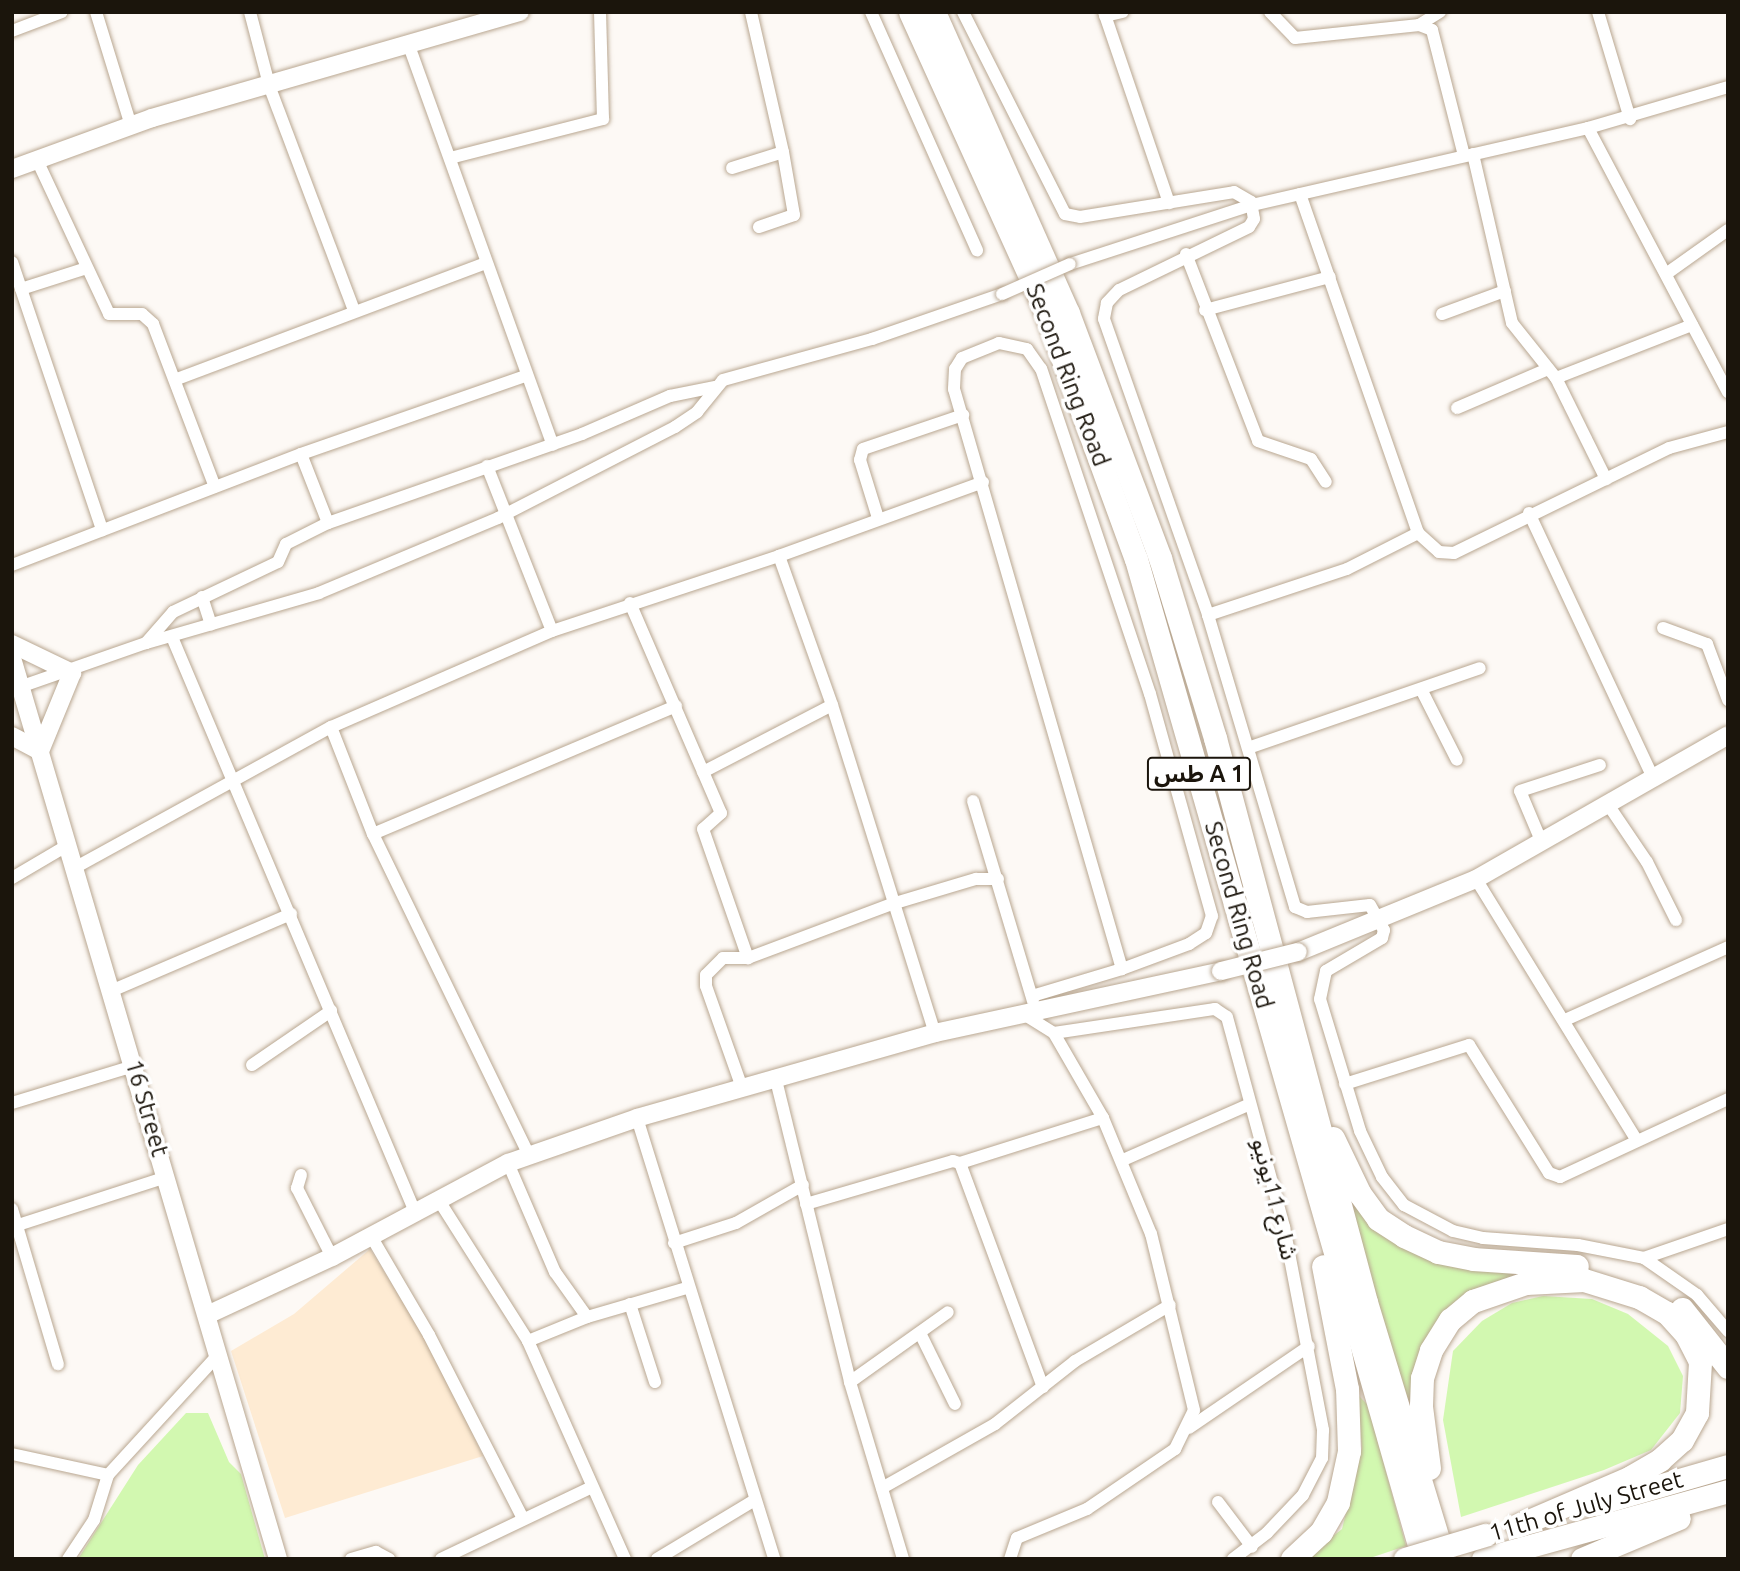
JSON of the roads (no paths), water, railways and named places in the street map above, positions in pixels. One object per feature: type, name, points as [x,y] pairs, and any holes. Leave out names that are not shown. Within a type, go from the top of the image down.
[{"type":"highway","name":"Second Ring Road","points":[[910,12],[1044,308],[1109,480],[1184,718],[1423,1559]]},
{"type":"highway","name":"Second Ring Road","points":[[934,12],[1049,265],[1137,494],[1215,738],[1277,979],[1366,1302],[1444,1559]]},
{"type":"highway","points":[[1277,979],[1341,1158],[1378,1219],[1438,1252],[1584,1267],[1621,1275],[1682,1310],[1726,1365]]},
{"type":"highway","points":[[1282,1068],[1347,1390],[1349,1451],[1338,1502],[1321,1532],[1292,1559]]},
{"type":"highway","points":[[1436,1530],[1421,1406],[1422,1378],[1431,1350],[1450,1320],[1473,1301],[1500,1289],[1554,1279],[1609,1285],[1667,1313],[1686,1334],[1700,1362],[1697,1413],[1682,1440],[1660,1460],[1631,1477],[1517,1525]]},
{"type":"highway","points":[[1390,1450],[1416,1559]]},
{"type":"highway","name":"11th of July Street","points":[[1486,1550],[1517,1525],[1728,1466]]},
{"type":"highway","name":"11th of July Street","points":[[1405,1559],[1486,1550],[1728,1491]]},
{"type":"highway","points":[[1582,1559],[1728,1500]]},
{"type":"street","points":[[12,31],[40,16],[62,12]]},
{"type":"street","points":[[96,12],[131,126]]},
{"type":"street","points":[[250,12],[270,88],[354,310]]},
{"type":"street","points":[[450,158],[603,119],[600,12]]},
{"type":"street","points":[[751,12],[783,152],[794,215],[760,227]]},
{"type":"street","points":[[871,12],[977,250]]},
{"type":"street","points":[[963,12],[1062,211],[1076,218],[1238,192],[1252,205],[1254,219],[1249,227],[1186,254],[1114,294],[1104,319],[1208,615],[1295,907],[1307,912],[1370,905],[1380,919],[1382,938],[1322,977],[1320,999],[1345,1084],[1382,1177],[1416,1213],[1453,1231],[1483,1238],[1578,1245],[1644,1258],[1697,1295],[1728,1331]]},
{"type":"street","points":[[1123,12],[1105,14],[1169,203]]},
{"type":"street","points":[[1270,12],[1295,38],[1419,25],[1440,12]]},
{"type":"street","points":[[1598,12],[1630,119]]},
{"type":"street","points":[[12,169],[131,126],[270,88],[510,13]]},
{"type":"street","points":[[1419,25],[1436,34],[1506,291],[1512,323],[1552,373],[1606,479]]},
{"type":"street","points":[[408,43],[525,376],[553,445]]},
{"type":"street","points":[[17,688],[72,673],[146,643],[319,593],[508,512],[687,421],[715,387],[727,379],[916,326],[1002,294],[1070,264],[1252,205],[1630,119],[1728,87]]},
{"type":"street","points":[[1588,128],[1728,392]]},
{"type":"street","points":[[732,169],[783,152]]},
{"type":"street","points":[[37,160],[109,314],[142,314],[153,324],[177,379],[215,487]]},
{"type":"street","points":[[1300,194],[1418,533],[1446,554],[1669,448],[1728,432]]},
{"type":"street","points":[[1666,274],[1728,230]]},
{"type":"street","points":[[1186,254],[1205,310],[1258,441],[1311,459],[1326,482]]},
{"type":"street","points":[[177,379],[354,310],[486,263]]},
{"type":"street","points":[[13,265],[102,530]]},
{"type":"street","points":[[22,289],[87,268]]},
{"type":"street","points":[[1205,310],[1330,277]]},
{"type":"street","points":[[1442,314],[1506,291]]},
{"type":"street","points":[[1457,408],[1692,325]]},
{"type":"street","points":[[1031,1008],[1196,941],[1206,933],[1212,916],[1157,719],[1098,529],[1032,353],[1005,342],[967,354],[953,376],[1122,969]]},
{"type":"street","points":[[12,565],[301,454],[525,376]]},
{"type":"street","points":[[146,643],[173,612],[278,562],[286,544],[328,523],[553,445],[670,396],[715,387]]},
{"type":"street","points":[[878,518],[860,460],[863,449],[962,415]]},
{"type":"street","points":[[301,454],[328,523]]},
{"type":"street","points":[[487,466],[508,512],[552,631]]},
{"type":"street","points":[[76,867],[331,727],[552,631],[630,603],[779,556],[983,482]]},
{"type":"street","points":[[1529,513],[1651,775]]},
{"type":"street","points":[[1208,615],[1347,569],[1418,533]]},
{"type":"street","points":[[779,556],[832,705],[892,904],[936,1034]]},
{"type":"street","points":[[202,597],[211,625]]},
{"type":"street","points":[[630,603],[721,813],[704,833],[748,958]]},
{"type":"street","points":[[1663,628],[1707,644],[1728,700]]},
{"type":"street","points":[[172,637],[230,781],[291,914],[415,1212]]},
{"type":"street","points":[[12,644],[72,673]]},
{"type":"street","name":"16 Street","points":[[12,658],[17,688],[40,751],[76,867],[278,1559]]},
{"type":"street","points":[[1248,748],[1422,691],[1480,668]]},
{"type":"street","points":[[12,736],[40,751],[72,673]]},
{"type":"street","points":[[1422,691],[1457,760]]},
{"type":"street","points":[[703,772],[832,705]]},
{"type":"street","points":[[373,834],[676,706]]},
{"type":"street","points":[[331,727],[373,834],[529,1155]]},
{"type":"street","points":[[207,1315],[332,1257],[508,1163],[637,1118],[741,1085],[1031,1008],[1221,971],[1298,952],[1476,879],[1542,843],[1651,775],[1728,735]]},
{"type":"street","points":[[1542,843],[1520,791],[1600,765]]},
{"type":"street","points":[[973,801],[998,879],[1031,1008],[1054,1033],[1103,1118],[1123,1160],[1151,1234],[1193,1399],[1189,1428]]},
{"type":"street","points":[[1606,803],[1647,862],[1676,920]]},
{"type":"street","points":[[12,878],[68,845]]},
{"type":"street","points":[[741,1085],[707,991],[706,975],[723,958],[748,958],[892,904],[976,878],[998,879]]},
{"type":"street","points":[[1476,879],[1636,1139]]},
{"type":"street","points":[[111,991],[291,914]]},
{"type":"street","points":[[1564,1020],[1728,947]]},
{"type":"street","points":[[252,1065],[331,1010]]},
{"type":"street","name":"شارع 11يونيو","points":[[1054,1033],[1221,1011],[1284,1227],[1320,1403],[1322,1458],[1303,1495],[1252,1547],[1233,1559]]},
{"type":"street","points":[[1345,1084],[1466,1044],[1554,1176],[1560,1177],[1636,1139],[1728,1099]]},
{"type":"street","points":[[12,1103],[134,1066]]},
{"type":"street","points":[[775,1076],[850,1382],[903,1559]]},
{"type":"street","points":[[1123,1160],[1250,1104]]},
{"type":"street","points":[[637,1118],[753,1501],[774,1559]]},
{"type":"street","points":[[806,1204],[953,1161],[960,1163],[1103,1118]]},
{"type":"street","points":[[508,1163],[555,1272],[587,1317]]},
{"type":"street","points":[[960,1163],[1043,1387]]},
{"type":"street","points":[[301,1175],[297,1188],[332,1257]]},
{"type":"street","points":[[18,1225],[167,1177]]},
{"type":"street","points":[[674,1243],[736,1223],[803,1185]]},
{"type":"street","points":[[438,1199],[528,1342],[590,1488],[625,1559]]},
{"type":"street","points":[[12,1209],[58,1364]]},
{"type":"street","points":[[1644,1258],[1728,1229]]},
{"type":"street","points":[[371,1236],[429,1335],[522,1517]]},
{"type":"street","points":[[528,1342],[587,1317],[687,1288]]},
{"type":"street","points":[[630,1304],[655,1382]]},
{"type":"street","points":[[882,1488],[995,1424],[1075,1361],[1170,1306]]},
{"type":"street","points":[[850,1382],[948,1312]]},
{"type":"street","points":[[920,1333],[956,1405]]},
{"type":"street","points":[[1010,1559],[1017,1538],[1087,1509],[1145,1473],[1175,1450],[1189,1428],[1309,1346]]},
{"type":"street","points":[[68,1559],[94,1520],[108,1475],[219,1354]]},
{"type":"street","points":[[12,1454],[108,1475]]},
{"type":"street","points":[[441,1559],[522,1517],[590,1488]]},
{"type":"street","points":[[657,1559],[753,1501]]},
{"type":"street","points":[[1218,1502],[1252,1547]]},
{"type":"street","points":[[351,1559],[376,1552],[389,1559]]}]
